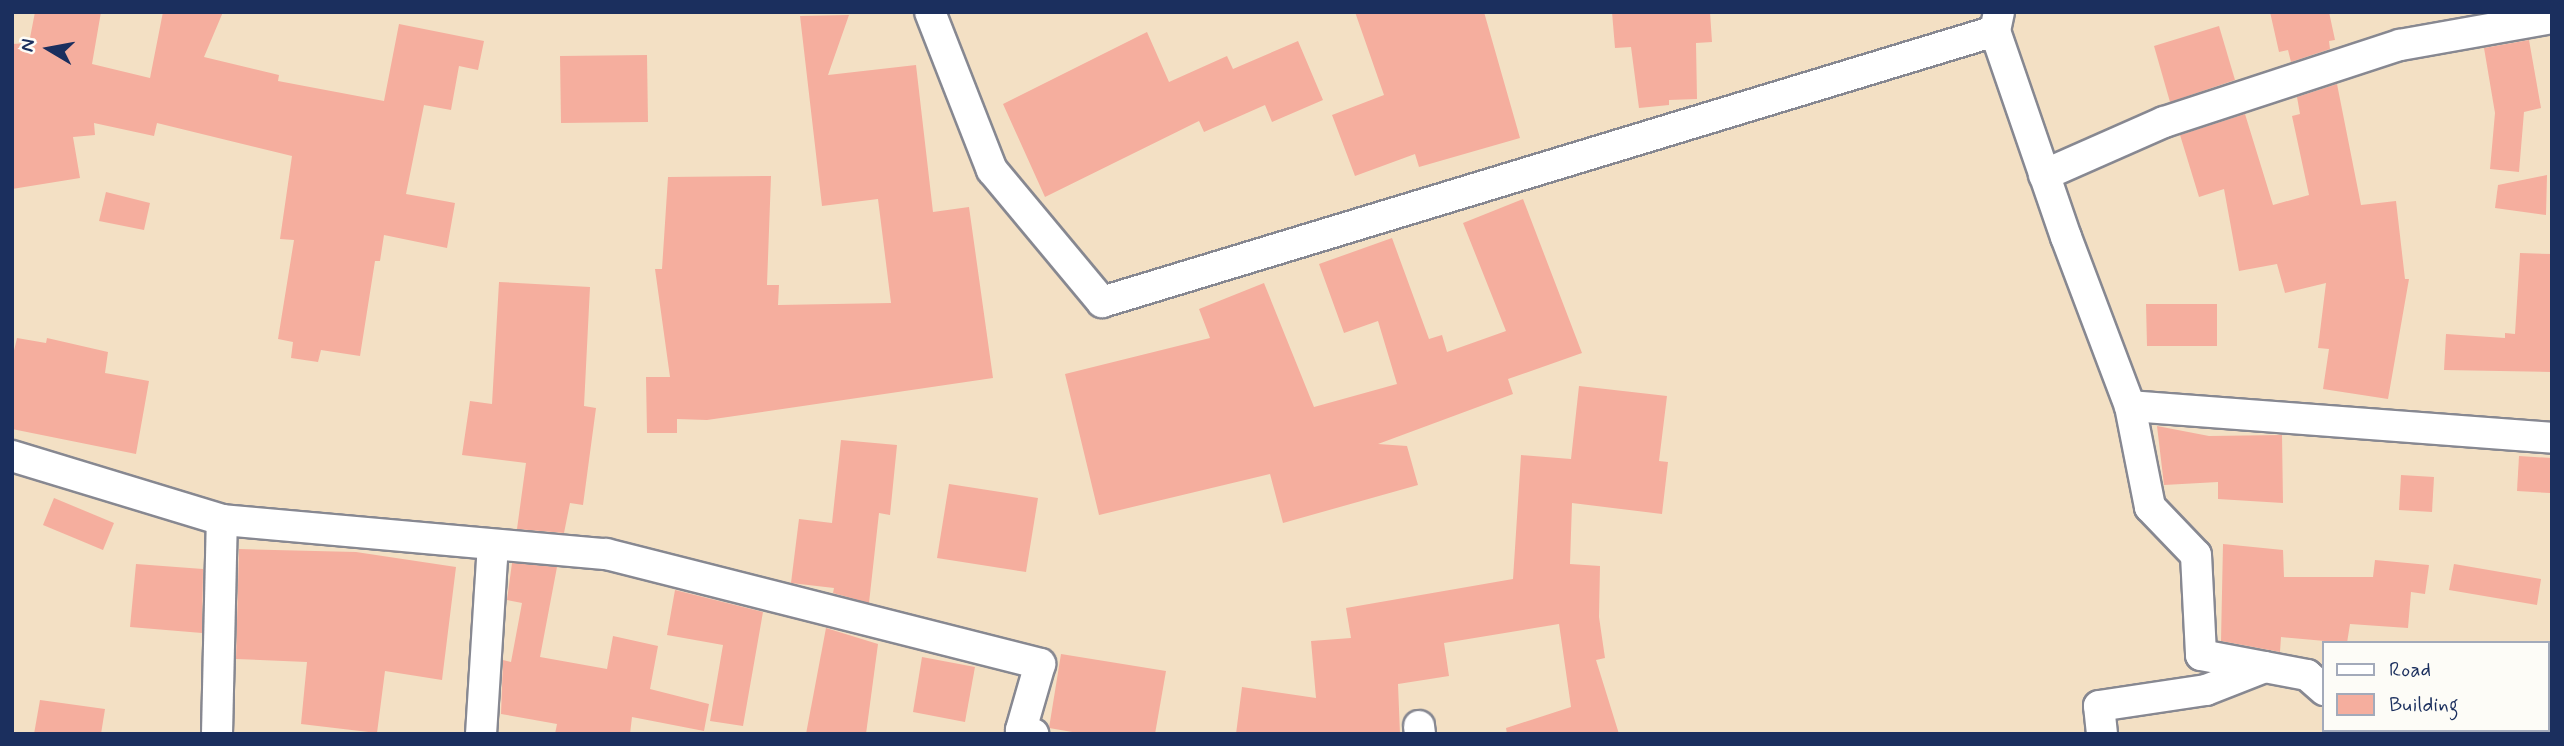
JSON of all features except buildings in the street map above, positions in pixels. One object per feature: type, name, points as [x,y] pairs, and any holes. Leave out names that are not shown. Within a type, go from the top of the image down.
[{"type":"street","points":[[930,12],[992,170],[1102,302],[1997,22],[2044,175],[2130,406],[2150,507],[2196,555],[2201,655],[2307,675],[2322,688]]},
{"type":"street","points":[[2044,175],[2164,122],[2400,45],[2552,18]]},
{"type":"street","points":[[2130,406],[2552,438]]},
{"type":"street","points":[[12,456],[222,520],[606,554],[1040,664],[1021,730],[1033,734]]},
{"type":"street","points":[[217,734],[222,520]]},
{"type":"street","points":[[481,734],[493,545]]},
{"type":"street","points":[[2102,734],[2099,706],[2206,690],[2266,667]]}]
